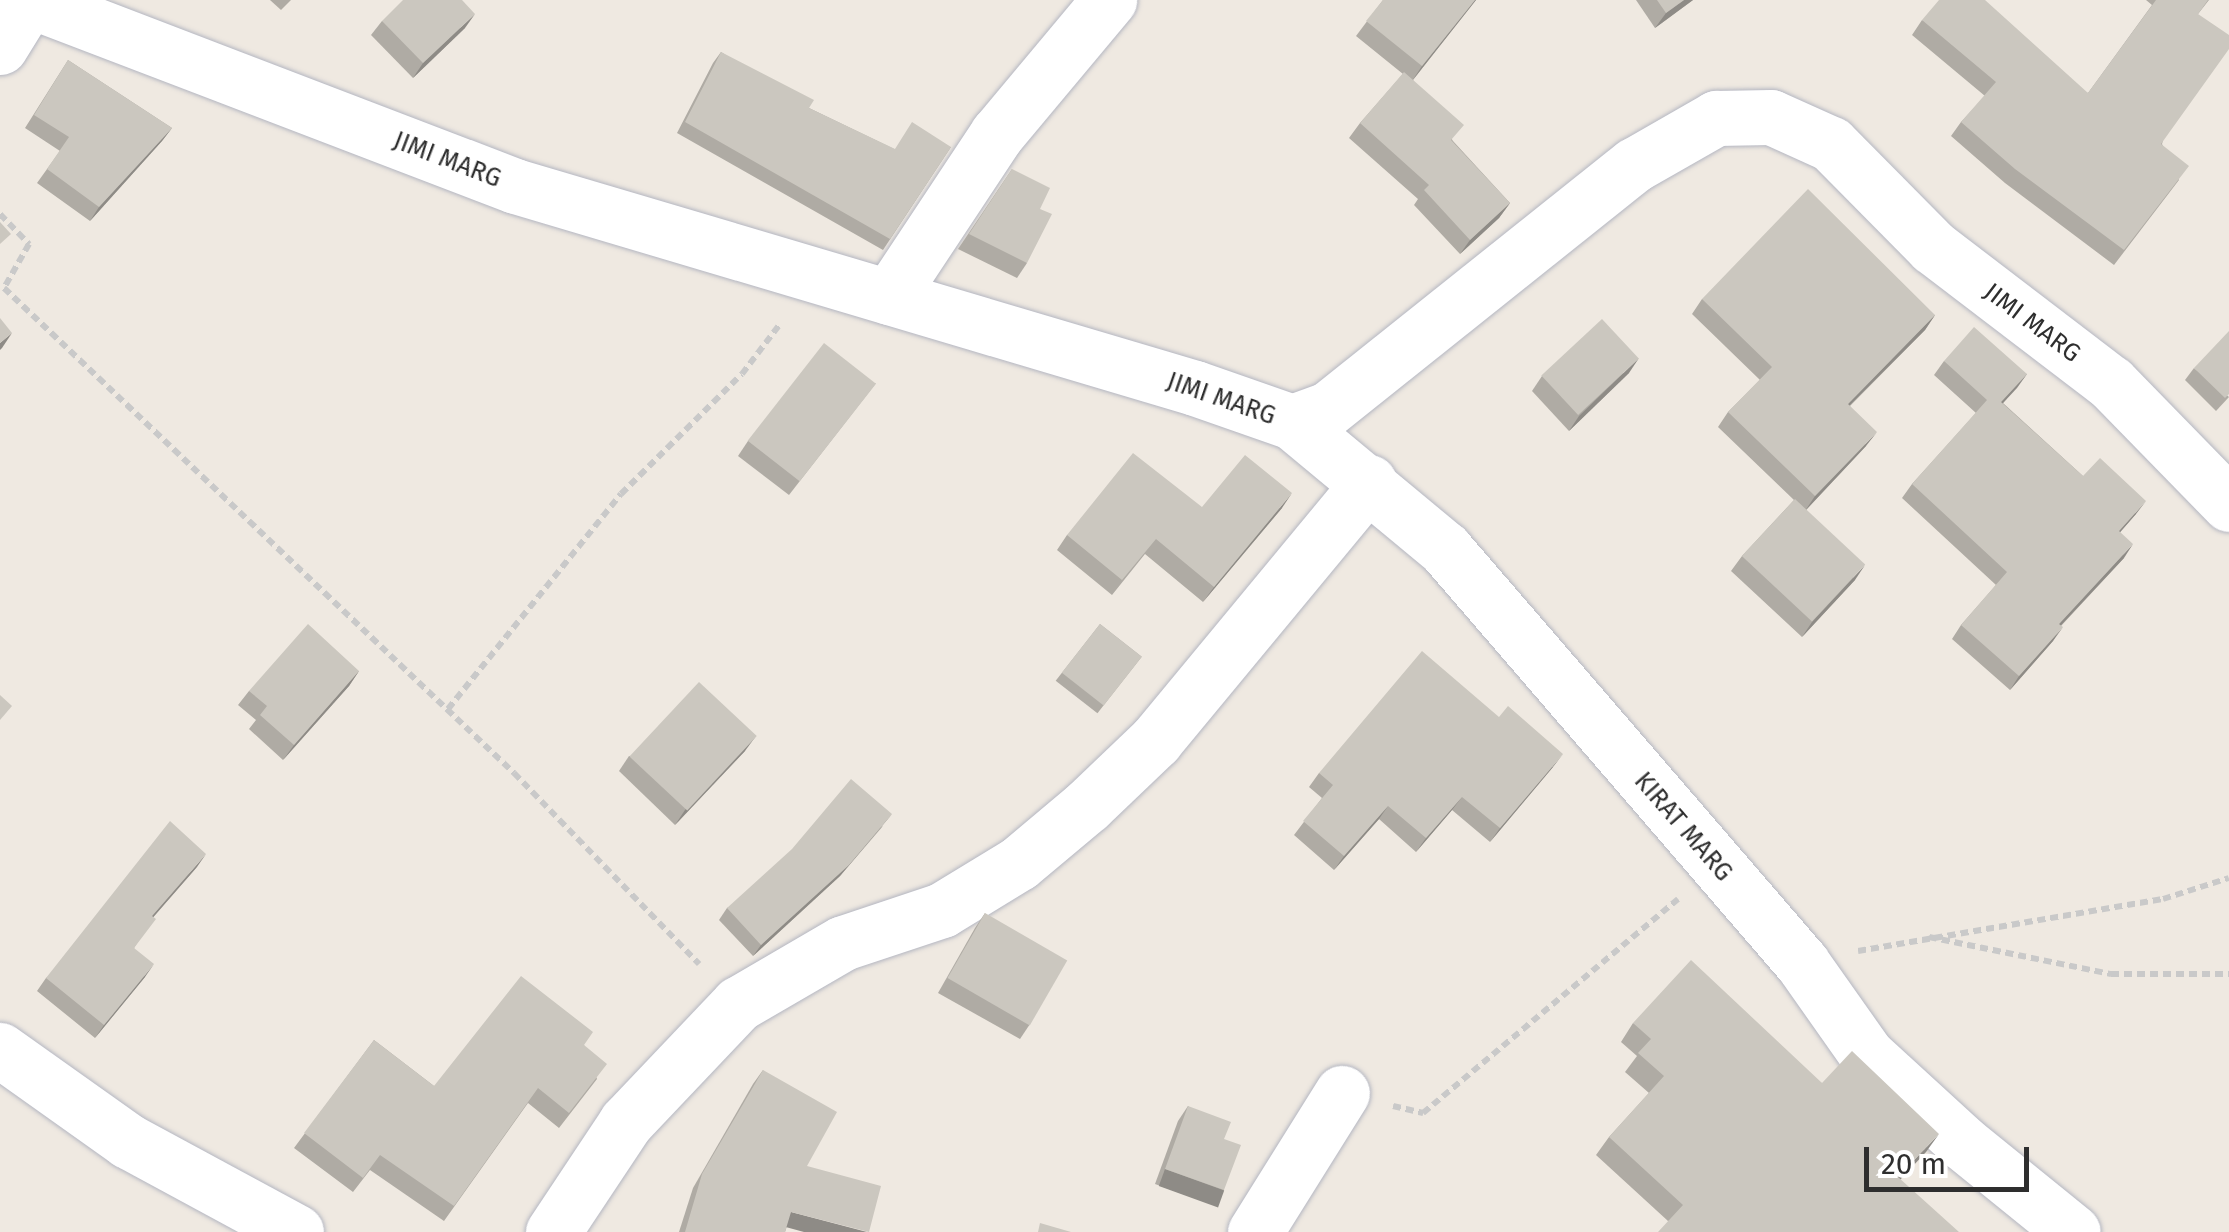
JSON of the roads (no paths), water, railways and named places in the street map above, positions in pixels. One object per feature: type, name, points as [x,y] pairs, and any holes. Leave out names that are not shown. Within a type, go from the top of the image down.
[{"type":"street","points":[[0,47],[29,0]]},
{"type":"street","name":"JIMI MARG","points":[[29,0],[515,186],[1194,388],[1292,422],[1328,409],[1634,165],[1716,118],[1771,117],[1831,144],[1933,247],[2111,383],[2229,504]]},
{"type":"street","points":[[889,296],[997,134],[1109,0]]},
{"type":"street","name":"KIRAT MARG","points":[[1292,422],[1369,482],[1445,549],[1802,963],[1867,1055],[1963,1143],[2073,1232]]},
{"type":"street","points":[[553,1232],[626,1122],[738,1004],[843,943],[942,910],[1032,851],[1155,741],[1369,482]]},
{"type":"street","points":[[0,1050],[128,1141],[296,1232]]},
{"type":"street","points":[[1255,1232],[1342,1093]]}]
